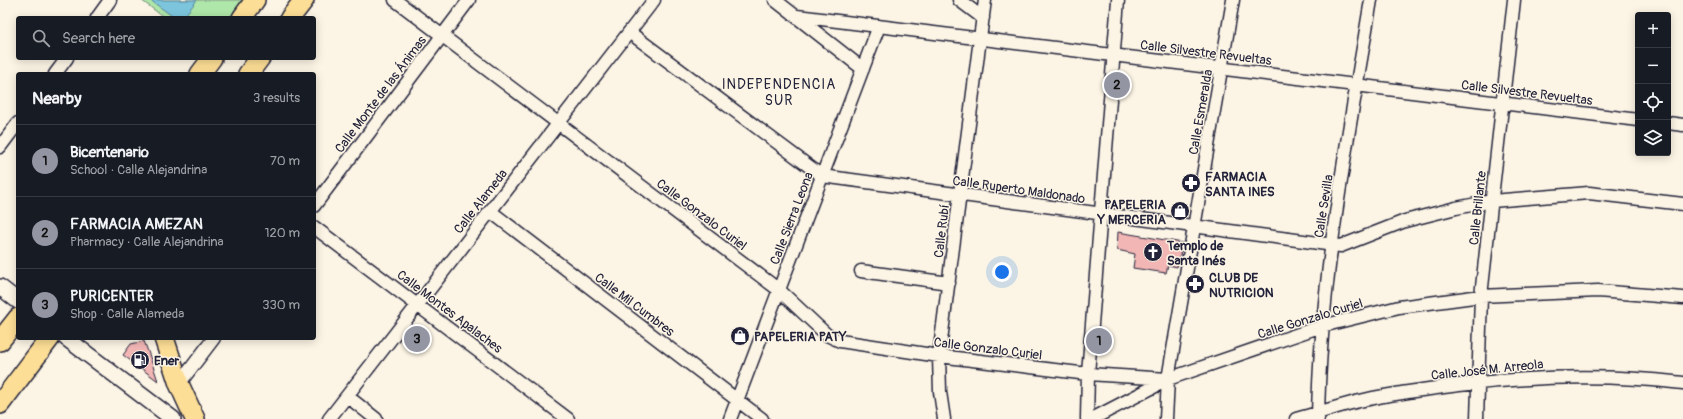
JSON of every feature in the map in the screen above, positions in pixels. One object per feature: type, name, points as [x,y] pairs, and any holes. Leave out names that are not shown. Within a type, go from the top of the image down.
[{"type":"main road","points":[[243,16],[255,0]]},
{"type":"main road","points":[[292,16],[304,0]]},
{"type":"main road","points":[[202,72],[210,60]]},
{"type":"main road","points":[[250,72],[258,60]]},
{"type":"main road","points":[[0,342],[16,321]]},
{"type":"main road","points":[[0,404],[48,340]]},
{"type":"main road","points":[[165,340],[179,384],[195,419]]},
{"type":"street","points":[[98,16],[110,0]]},
{"type":"street","name":"Calle Gonzalo Curiel","points":[[395,0],[559,122],[779,290],[833,339],[939,356],[1088,374],[1168,379],[1322,326],[1399,307],[1481,296],[1598,291],[1683,298]]},
{"type":"street","name":"Calle Monte de las Ánimas","points":[[316,203],[469,0]]},
{"type":"street","name":"Calle Alameda","points":[[329,419],[654,0]]},
{"type":"street","name":"Calle Silvestre Revueltas","points":[[775,0],[797,16],[1635,120]]},
{"type":"street","points":[[959,0],[983,18]]},
{"type":"street","name":"Calle Rubí","points":[[944,419],[940,392],[939,356],[985,0]]},
{"type":"street","points":[[1087,419],[1088,374],[1118,0]]},
{"type":"street","name":"Calle Esmeralda","points":[[1166,419],[1168,379],[1233,0]]},
{"type":"street","name":"Calle Sevilla","points":[[1318,416],[1322,326],[1330,246],[1371,0]]},
{"type":"street","name":"Calle Brillante","points":[[1477,419],[1481,296],[1514,0]]},
{"type":"street","points":[[797,16],[862,69]]},
{"type":"street","name":"Calle Sierra Leona","points":[[730,419],[879,26]]},
{"type":"street","name":"Calle Ruperto Maldonado","points":[[629,32],[822,176],[1330,246],[1341,246],[1405,221],[1428,214],[1492,201],[1589,194],[1683,204]]},
{"type":"street","points":[[56,72],[66,60]]},
{"type":"street","points":[[1671,123],[1683,125]]},
{"type":"street","points":[[0,147],[16,126]]},
{"type":"street","name":"Calle Mil Cumbres","points":[[490,211],[762,419]]},
{"type":"street","name":"Calle Montes Apalaches","points":[[316,228],[418,304],[552,414],[568,419]]},
{"type":"street","points":[[861,271],[949,283]]},
{"type":"street","points":[[0,287],[16,299]]},
{"type":"street","points":[[69,340],[173,419]]},
{"type":"street","points":[[179,384],[212,340]]},
{"type":"street","name":"Calle José M. Arreola","points":[[1296,419],[1318,416],[1363,400],[1477,383],[1550,376],[1606,377],[1683,383]]},
{"type":"street","points":[[1092,419],[1168,379]]},
{"type":"street","points":[[347,396],[376,419]]},
{"type":"green space","points":[[141,0],[245,0],[233,16],[162,16]]},
{"type":"water","points":[[150,0],[197,0],[185,16],[172,16]]},
{"type":"building","name":"Templo de Santa Inés","points":[[1118,232],[1183,243],[1177,267],[1168,265],[1166,273],[1133,268],[1135,254],[1117,250]]},
{"type":"building","name":"Ener","points":[[144,341],[158,381],[123,355],[131,344]]},
{"type":"place","name":"FARMACIA AMEZAN","points":[[1117,85]]},
{"type":"place","name":"FARMACIA SANTA INES","points":[[1191,183]]},
{"type":"place","name":"PAPELERIA Y MERCERIA","points":[[1180,211]]},
{"type":"place","name":"Templo de Santa Inés","points":[[1153,252]]},
{"type":"place","name":"CLUB DE NUTRICION","points":[[1195,284]]},
{"type":"place","name":"PAPELERIA PATY","points":[[740,336]]},
{"type":"place","name":"PURICENTER","points":[[417,339]]},
{"type":"place","name":"Bicentenario","points":[[1099,341]]},
{"type":"place","name":"Ener","points":[[140,360]]},
{"type":"district","name":"INDEPENDENCIA SUR","points":[[779,92]]}]
